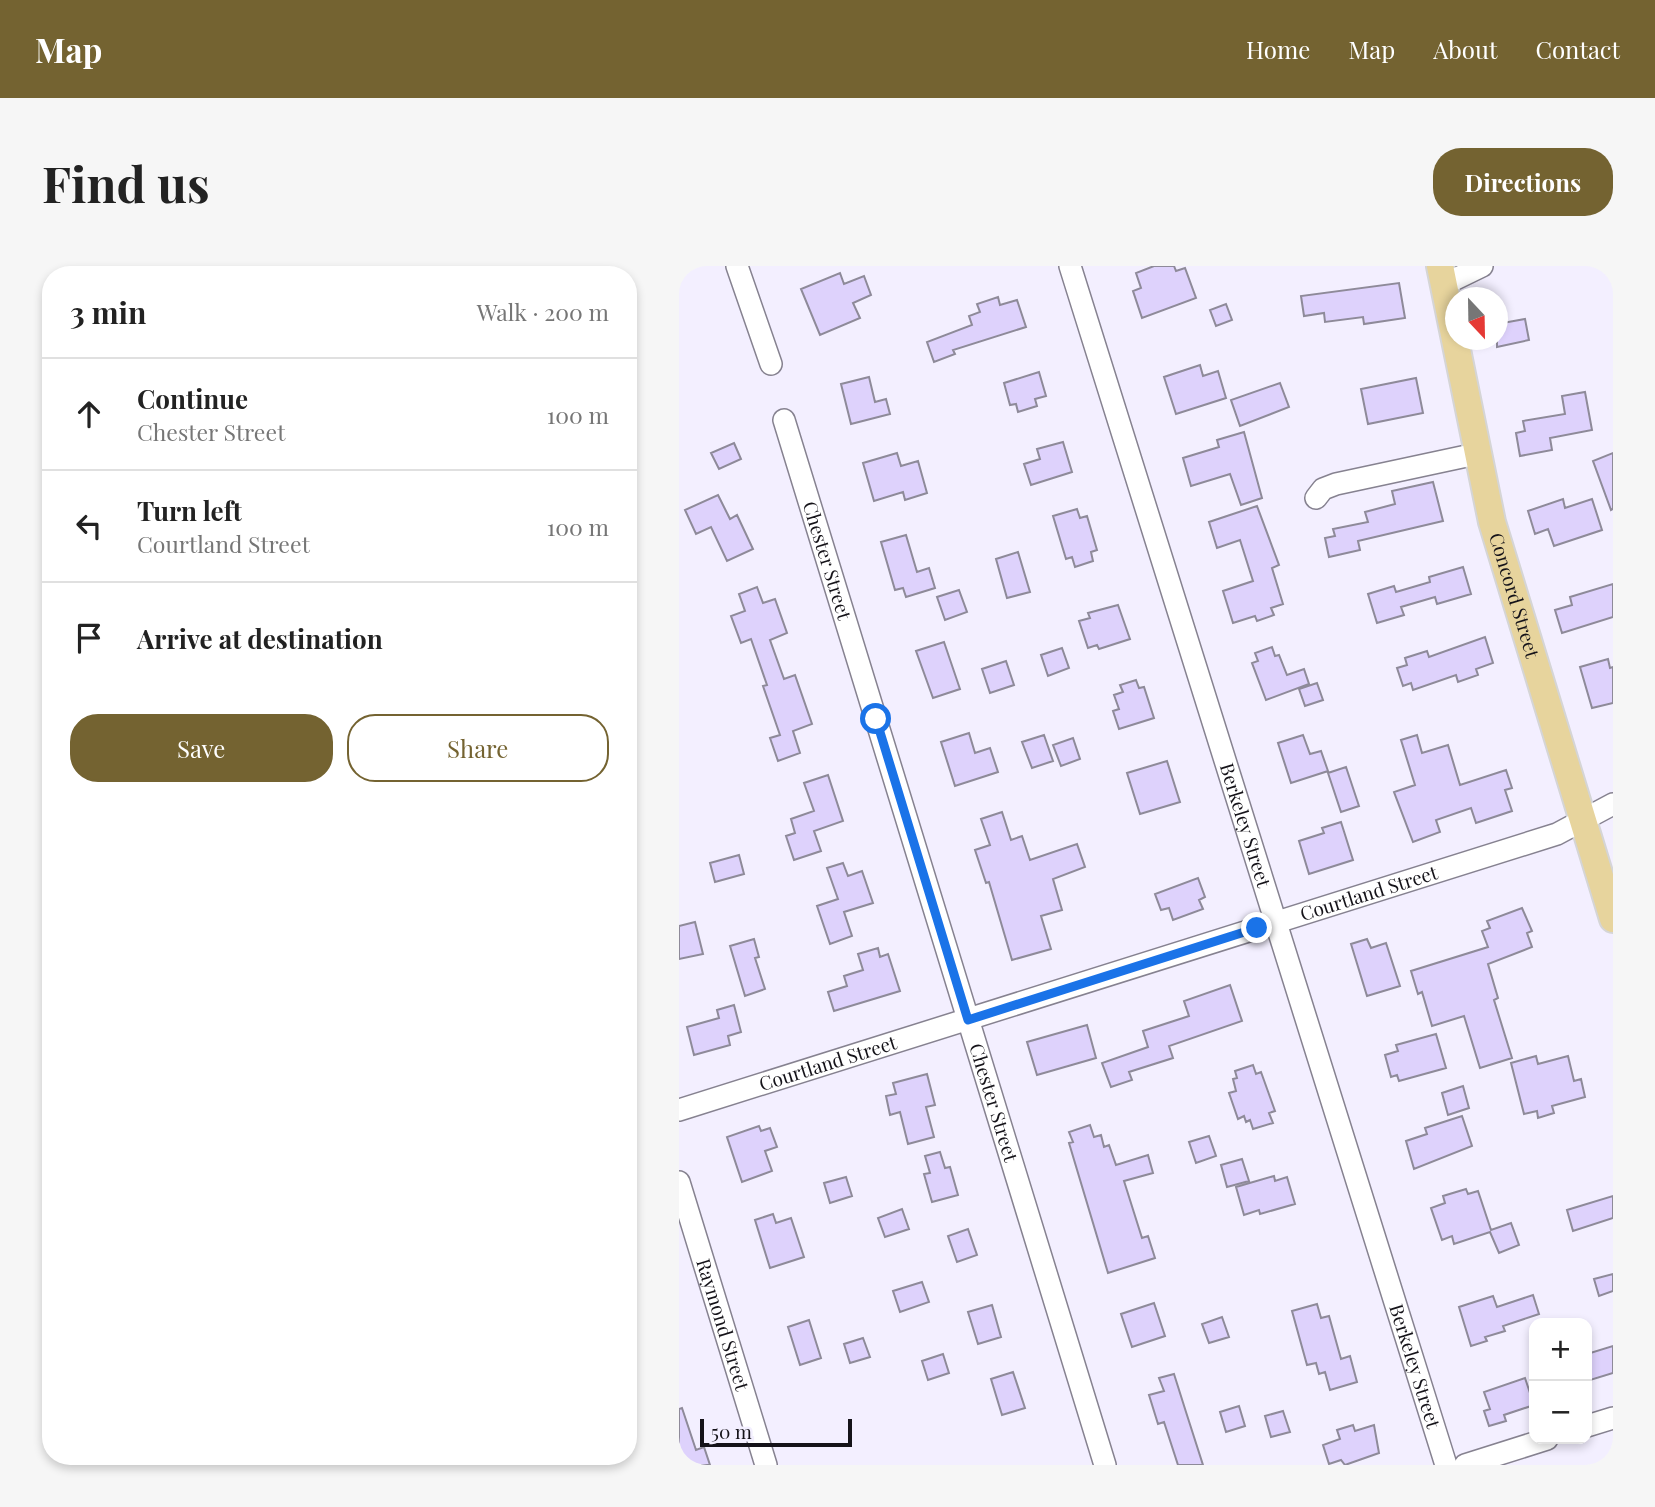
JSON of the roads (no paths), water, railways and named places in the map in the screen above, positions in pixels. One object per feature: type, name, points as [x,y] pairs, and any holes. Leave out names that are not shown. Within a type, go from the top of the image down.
[{"type":"main road","name":"Concord Street","points":[[1442,275],[1475,454],[1511,591],[1613,919]]},
{"type":"street","points":[[737,266],[771,363]]},
{"type":"street","name":"Berkeley Street","points":[[1070,266],[1446,1465]]},
{"type":"street","points":[[1442,275],[1482,266]]},
{"type":"street","name":"Chester Street","points":[[784,420],[1105,1465]]},
{"type":"street","points":[[1317,498],[1323,489],[1336,484],[1475,454]]},
{"type":"street","name":"Courtland Street","points":[[679,1110],[1557,834],[1613,804]]},
{"type":"street","name":"Raymond Street","points":[[679,1182],[767,1465]]},
{"type":"street","points":[[1592,1424],[1613,1418]]},
{"type":"street","points":[[1465,1465],[1531,1444]]}]
